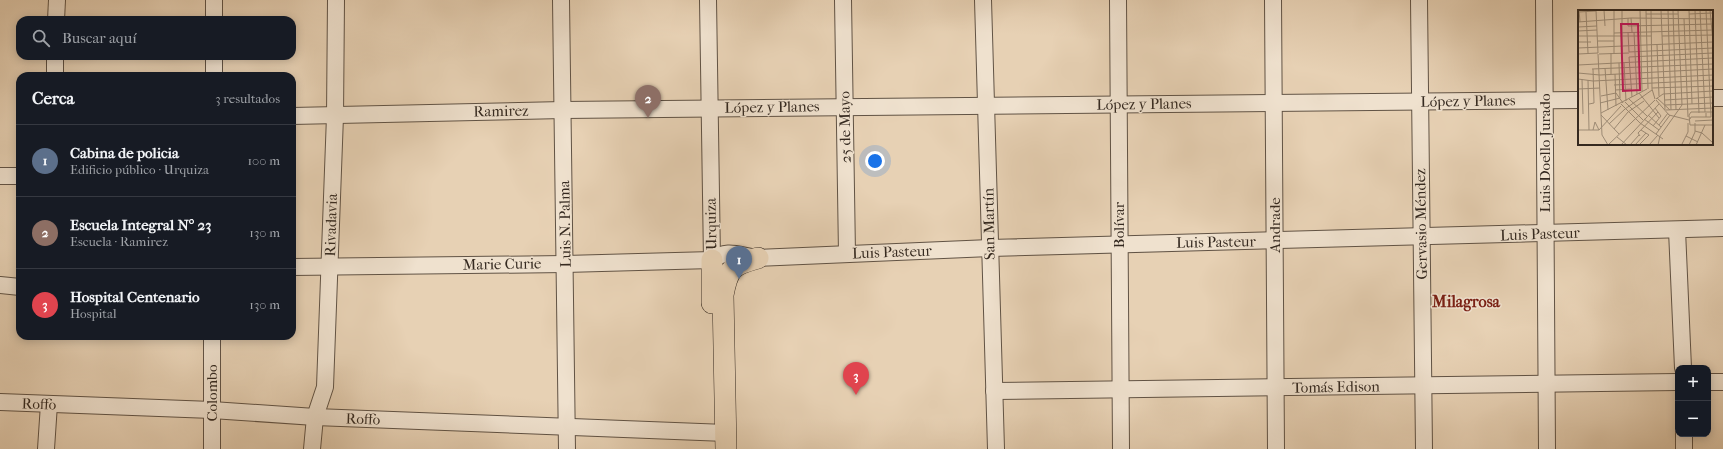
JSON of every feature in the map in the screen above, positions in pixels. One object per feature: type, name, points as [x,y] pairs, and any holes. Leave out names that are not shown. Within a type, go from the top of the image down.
[{"type":"main road","name":"Urquiza","points":[[720,441],[723,295],[726,277],[737,264],[758,258]]},
{"type":"main road","name":"Urquiza","points":[[712,260],[720,441]]},
{"type":"street","points":[[56,16],[57,0]]},
{"type":"street","points":[[214,0],[214,16]]},
{"type":"street","name":"Rivadavia","points":[[312,449],[314,417],[325,387],[335,116],[336,0]]},
{"type":"street","name":"Luis N. Palma","points":[[561,0],[568,449]]},
{"type":"street","name":"Urquiza","points":[[708,0],[712,260]]},
{"type":"street","name":"25 de Mayo","points":[[843,0],[848,254]]},
{"type":"street","name":"San Martín","points":[[982,0],[996,449]]},
{"type":"street","name":"Bolívar","points":[[1118,0],[1121,449]]},
{"type":"street","name":"Andrade","points":[[1273,0],[1276,449]]},
{"type":"street","name":"Gervasio Méndez","points":[[1419,0],[1424,449]]},
{"type":"street","name":"Luis Doello Jurado","points":[[1544,0],[1547,449]]},
{"type":"street","points":[[55,60],[55,72]]},
{"type":"street","points":[[214,60],[214,72]]},
{"type":"street","name":"López y Planes","points":[[710,108],[1578,100]]},
{"type":"street","name":"Ramirez","points":[[296,116],[710,108]]},
{"type":"street","points":[[0,176],[16,176]]},
{"type":"street","name":"Luis Pasteur","points":[[712,260],[720,253],[732,252],[739,256],[758,258],[990,248],[1723,228]]},
{"type":"street","points":[[1677,230],[1683,365]]},
{"type":"street","name":"Marie Curie","points":[[296,267],[565,264],[712,260]]},
{"type":"street","points":[[0,285],[16,287]]},
{"type":"street","name":"Colombo","points":[[212,340],[212,449]]},
{"type":"street","name":"Tomás Edison","points":[[994,391],[1675,382]]},
{"type":"street","points":[[1711,382],[1723,382]]},
{"type":"street","name":"Roffo","points":[[0,402],[212,410],[314,417],[567,427],[720,441]]},
{"type":"street","points":[[46,449],[49,404]]},
{"type":"street","points":[[1684,437],[1684,449]]},
{"type":"place","name":"Escuela Integral N° 23","points":[[648,118]]},
{"type":"place","name":"Cabina de policia","points":[[739,279]]},
{"type":"place","name":"Hospital Centenario","points":[[856,395]]},
{"type":"district","name":"Milagrosa","points":[[1466,301]]}]
